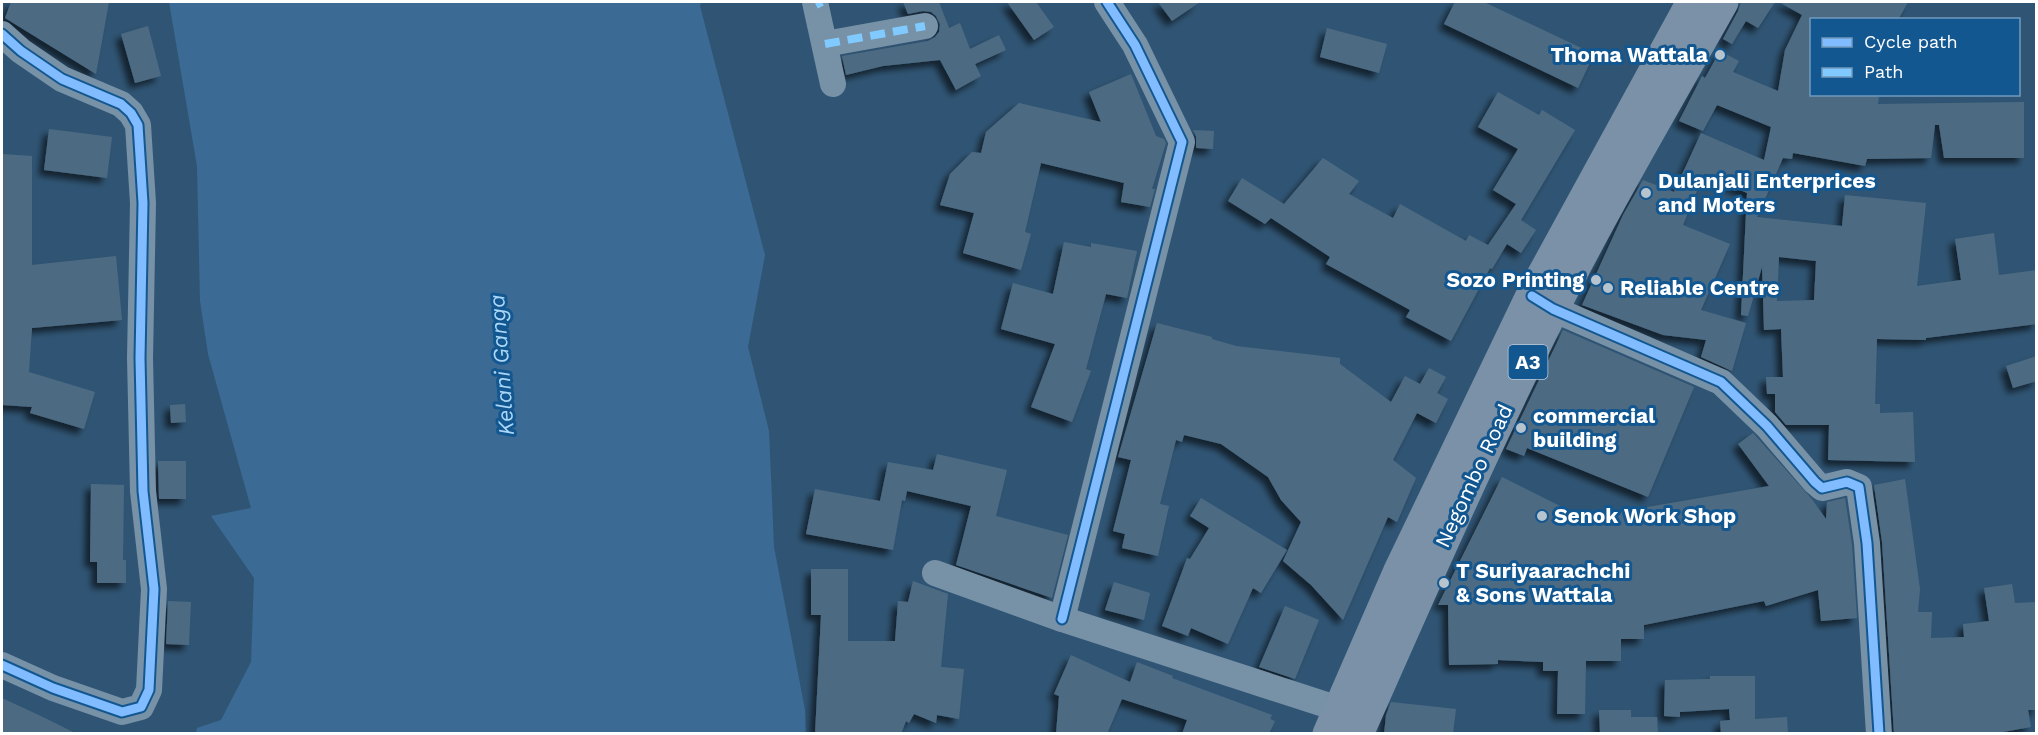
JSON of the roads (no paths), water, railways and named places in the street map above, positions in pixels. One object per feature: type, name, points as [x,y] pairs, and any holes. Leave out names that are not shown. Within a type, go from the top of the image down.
[{"type":"highway","name":"Negombo Road","points":[[1342,725],[1429,570],[1543,302],[1693,2]]},
{"type":"highway","name":"Negombo Road","points":[[1543,302],[1619,185],[1722,2]]},
{"type":"street","points":[[1062,619],[1182,142],[1135,45],[1107,2]]},
{"type":"street","points":[[817,3],[833,84]]},
{"type":"street","points":[[825,44],[925,26]]},
{"type":"street","points":[[2,34],[21,51],[62,80],[121,104],[131,113],[138,125],[143,203],[140,358],[143,491],[154,589],[149,690],[141,706],[122,712],[53,688],[2,665]]},
{"type":"street","points":[[1543,302],[1721,382],[1767,426],[1822,488],[1847,483],[1859,487],[1867,543],[1879,734]]},
{"type":"street","points":[[935,573],[1342,725]]},
{"type":"water","name":"Kelani Ganga","points":[[169,2],[701,2],[700,6],[765,255],[748,347],[769,431],[774,547],[805,710],[806,733],[196,733],[197,728],[221,720],[251,662],[254,578],[211,516],[251,508],[208,354],[200,301],[197,166]]},
{"type":"place","name":"Thoma Wattala","points":[[1720,55]]},
{"type":"place","name":"Dulanjali Enterprices and Moters","points":[[1646,193]]},
{"type":"place","name":"Sozo Printing","points":[[1596,280]]},
{"type":"place","name":"Reliable Centre","points":[[1608,288]]},
{"type":"place","name":"commercial building","points":[[1521,428]]},
{"type":"place","name":"Senok Work Shop","points":[[1542,516]]},
{"type":"place","name":"T Suriyaarachchi & Sons Wattala","points":[[1444,583]]}]
